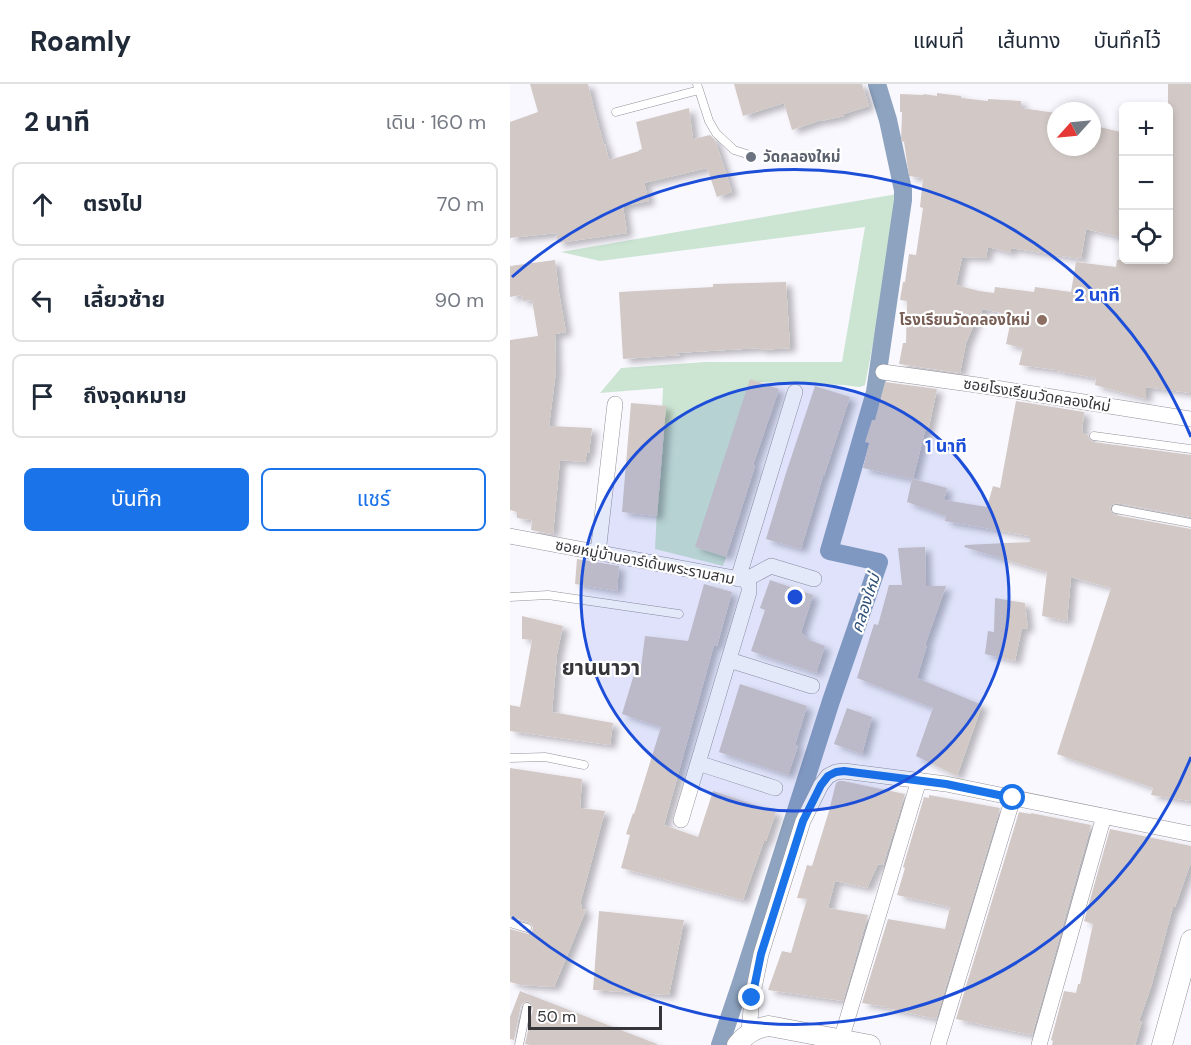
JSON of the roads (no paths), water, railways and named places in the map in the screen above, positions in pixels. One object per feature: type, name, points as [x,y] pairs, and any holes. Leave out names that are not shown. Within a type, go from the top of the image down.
[{"type":"street","name":"ซอยโรงเรียนวัดคลองใหม่","points":[[883,372],[1191,419]]},
{"type":"street","points":[[742,580],[795,392]]},
{"type":"street","points":[[598,553],[615,404]]},
{"type":"street","name":"ซอยหมู่บ้านอาร์เด้นพระรามสาม","points":[[510,536],[742,580],[749,585],[749,592],[681,820]]},
{"type":"street","points":[[742,580],[771,566],[814,579]]},
{"type":"street","points":[[729,660],[812,686]]},
{"type":"street","points":[[698,763],[775,788]]},
{"type":"street","points":[[743,1039],[761,954],[803,821],[821,785],[828,776],[836,772],[844,771],[946,784],[1191,834]]},
{"type":"street","points":[[841,1040],[919,780]]},
{"type":"street","points":[[938,1045],[1013,798]]},
{"type":"street","points":[[1039,1045],[1104,816]]},
{"type":"street","points":[[1162,1045],[1191,940]]},
{"type":"street","points":[[743,1039],[758,1028],[769,1026],[870,1045]]},
{"type":"lane","points":[[615,112],[698,87],[709,121],[716,133],[734,150],[753,156]]},
{"type":"lane","points":[[1094,436],[1191,449]]},
{"type":"lane","points":[[1116,509],[1191,523]]},
{"type":"lane","points":[[510,597],[548,595],[679,614]]},
{"type":"lane","points":[[510,758],[545,757],[584,765]]},
{"type":"lane","points":[[510,923],[527,928]]},
{"type":"lane","points":[[519,1045],[527,1007]]},
{"type":"waterway","name":"คลองใหม่","points":[[720,1045],[831,701],[879,562],[829,551],[875,392],[903,200],[903,190],[888,120],[877,84]]},
{"type":"place","name":"วัดคลองใหม่","points":[[751,157]]},
{"type":"place","name":"โรงเรียนวัดคลองใหม่","points":[[1042,320]]},
{"type":"district","name":"ยานนาวา","points":[[601,668]]}]
